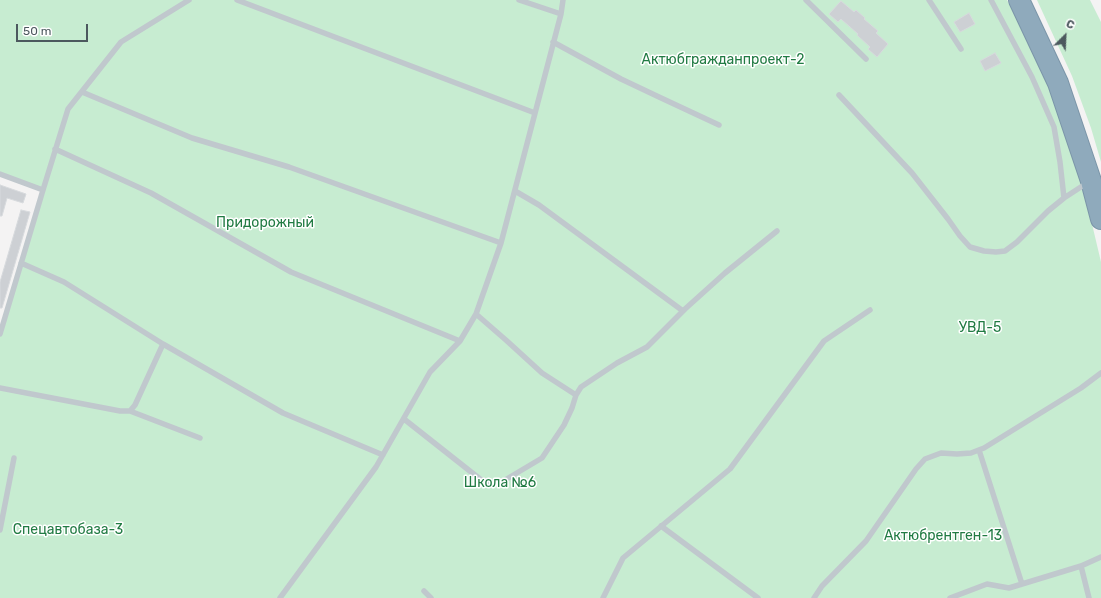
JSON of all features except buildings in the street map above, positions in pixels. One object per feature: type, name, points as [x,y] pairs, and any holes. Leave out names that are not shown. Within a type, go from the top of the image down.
[{"type":"highway","points":[[1019,0],[1058,83],[1091,181],[1101,219]]},
{"type":"lane","points":[[0,334],[42,190],[68,110],[121,42],[189,0]]},
{"type":"lane","points":[[237,0],[535,112]]},
{"type":"lane","points":[[520,0],[561,14]]},
{"type":"lane","points":[[280,598],[376,467],[430,372],[460,341],[476,314],[501,243],[554,42],[563,0]]},
{"type":"lane","points":[[806,0],[866,59]]},
{"type":"lane","points":[[929,0],[961,49]]},
{"type":"lane","points":[[991,0],[1032,77],[1054,127],[1064,198]]},
{"type":"lane","points":[[554,42],[628,82],[719,125]]},
{"type":"lane","points":[[82,92],[192,138],[289,168],[501,243]]},
{"type":"lane","points":[[839,95],[912,174],[970,247],[984,251],[1005,251],[1017,242],[1048,211],[1064,198],[1091,181]]},
{"type":"lane","points":[[55,149],[151,193],[291,272],[460,341]]},
{"type":"lane","points":[[0,174],[42,190]]},
{"type":"lane","points":[[515,191],[539,205],[683,311]]},
{"type":"lane","points":[[404,419],[480,479],[492,484],[500,483],[542,458],[564,424],[572,408],[576,395],[581,387],[617,363],[647,347],[683,311],[725,273],[777,231]]},
{"type":"lane","points":[[21,263],[64,282],[163,344],[283,413],[383,455]]},
{"type":"lane","points":[[603,598],[623,558],[730,469],[824,341],[870,310]]},
{"type":"lane","points":[[476,314],[542,373],[576,395]]},
{"type":"lane","points":[[130,411],[135,405],[163,344]]},
{"type":"lane","points":[[814,598],[822,586],[866,541],[916,469],[925,459],[941,452],[957,454],[971,453],[984,448],[1081,388],[1101,373]]},
{"type":"lane","points":[[0,388],[120,411],[130,411],[200,438]]},
{"type":"lane","points":[[979,450],[1022,584]]},
{"type":"lane","points":[[0,530],[14,458]]},
{"type":"lane","points":[[661,526],[758,598]]},
{"type":"lane","points":[[950,598],[987,584],[1009,588],[1081,566],[1101,556]]},
{"type":"lane","points":[[1081,566],[1089,598]]},
{"type":"lane","points":[[424,591],[431,598]]},
{"type":"green space","points":[[0,0],[1007,0],[1050,91],[1083,186],[1101,262],[1101,598],[0,598],[0,334],[42,190],[0,174]]},
{"type":"green space","points":[[1037,0],[1090,0],[1101,22],[1101,162],[1091,128],[1072,76]]},
{"type":"park label","name":"Актюбгражданпроект-2","points":[[723,60]]},
{"type":"park label","name":"Придорожный","points":[[265,223]]},
{"type":"park label","name":"УВД-5","points":[[980,328]]},
{"type":"park label","name":"Школа №6","points":[[500,483]]},
{"type":"park label","name":"Спецавтобаза-3","points":[[68,530]]},
{"type":"park label","name":"Актюбрентген-13","points":[[943,536]]}]
